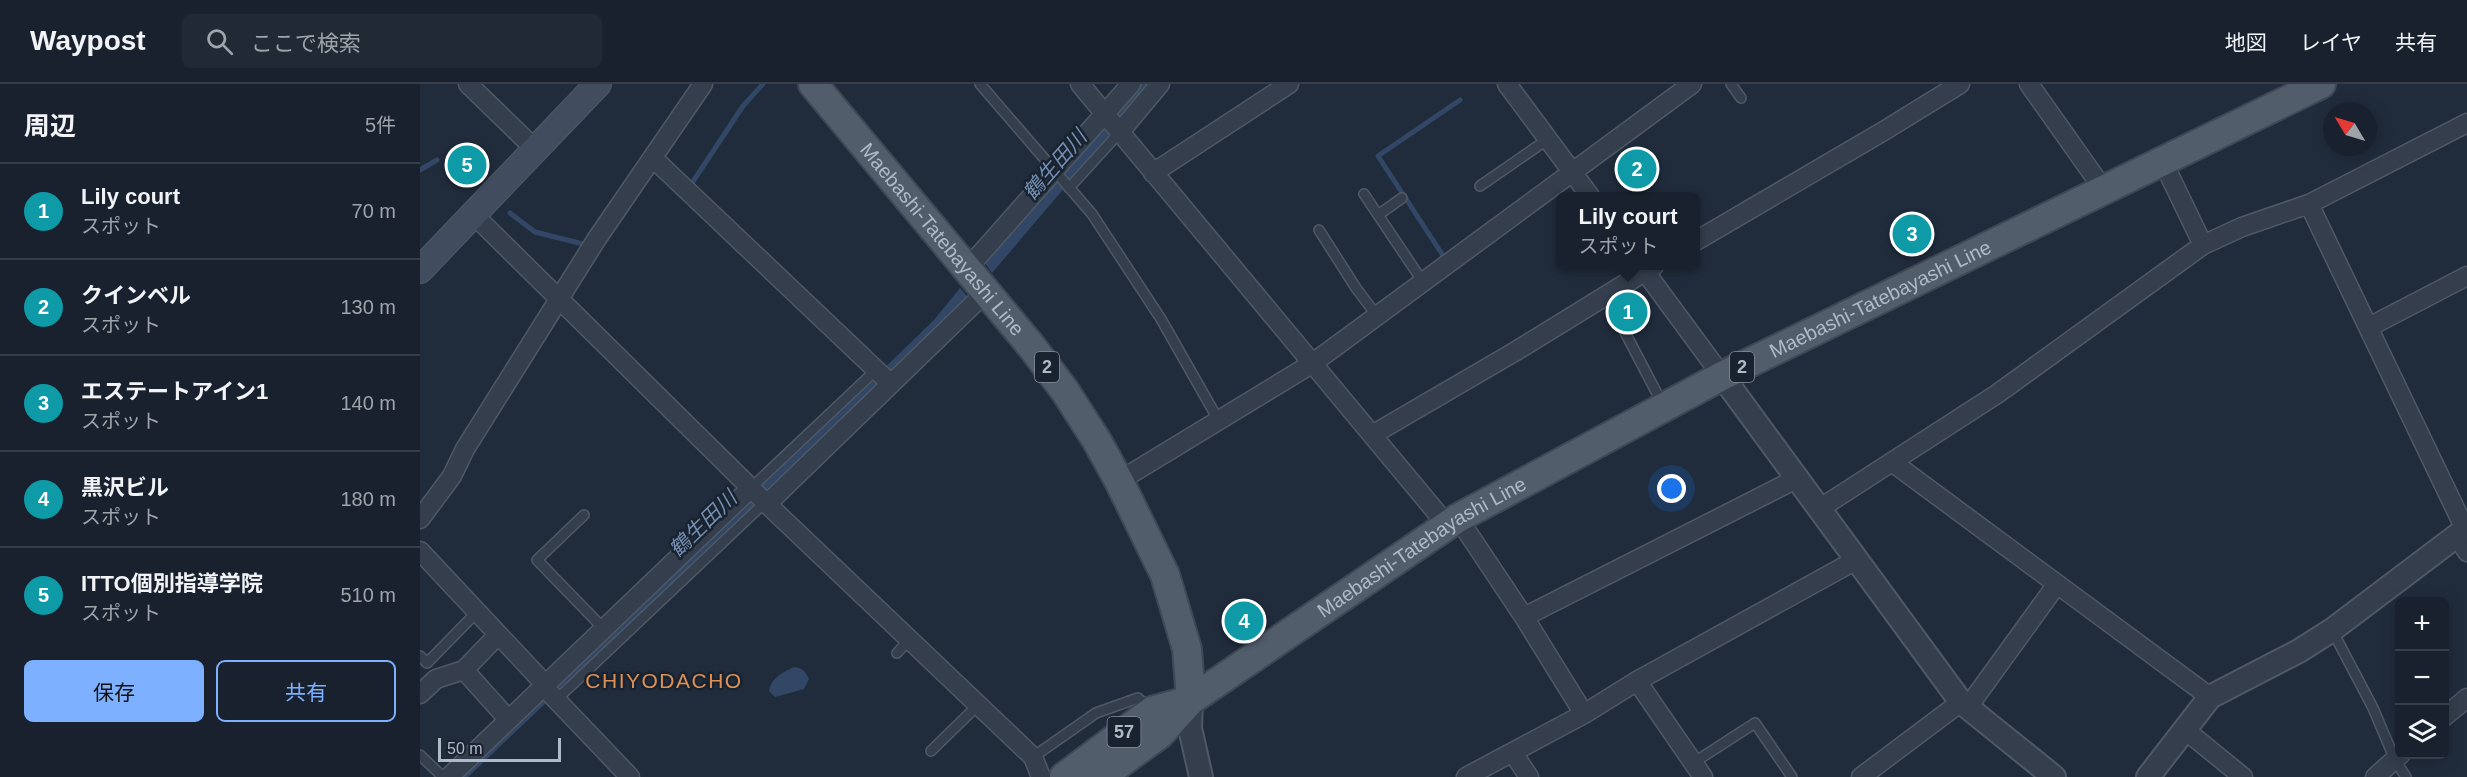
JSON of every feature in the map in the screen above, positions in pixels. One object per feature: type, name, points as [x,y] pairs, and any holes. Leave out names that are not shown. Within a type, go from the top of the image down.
[{"type":"main road","points":[[420,270],[598,84]]},
{"type":"main road","name":"Maebashi-Tatebayashi Line","points":[[813,84],[1032,347],[1065,391],[1097,441],[1165,575],[1187,649],[1191,700],[1453,522],[1722,376],[2163,162],[2311,87]]},
{"type":"main road","name":"57","points":[[1064,777],[1152,711],[1191,700]]},
{"type":"main road","name":"57","points":[[1101,777],[1160,734],[1191,700]]},
{"type":"street","points":[[468,84],[536,149]]},
{"type":"street","points":[[420,519],[452,476],[465,449],[559,298],[702,84]]},
{"type":"street","points":[[1080,84],[1372,435],[1453,522],[1524,616],[1584,714]]},
{"type":"street","points":[[1112,124],[1131,84]]},
{"type":"street","points":[[967,269],[1056,174],[1160,84]]},
{"type":"street","points":[[1153,173],[1289,84]]},
{"type":"street","points":[[1508,84],[1587,192]]},
{"type":"street","points":[[1119,481],[1313,363],[1692,84]]},
{"type":"street","points":[[1700,239],[1960,84]]},
{"type":"street","points":[[2029,84],[2104,190]]},
{"type":"street","points":[[1820,509],[1997,394],[2203,245],[2242,226],[2309,204],[2467,123]]},
{"type":"street","points":[[653,158],[883,376]]},
{"type":"street","points":[[2163,162],[2203,245]]},
{"type":"street","points":[[2148,777],[2210,697],[2299,651],[2464,536],[2369,327],[2309,204]]},
{"type":"street","points":[[474,214],[759,495],[1033,757],[1041,777]]},
{"type":"street","points":[[1372,435],[1516,351],[1606,296],[1643,270]]},
{"type":"street","points":[[1649,270],[1722,376],[1856,560],[1965,704],[2054,777]]},
{"type":"street","points":[[2369,327],[2467,276]]},
{"type":"street","points":[[449,777],[508,719],[550,693],[604,629],[759,495],[883,376],[986,292]]},
{"type":"street","points":[[1892,462],[2210,697]]},
{"type":"street","points":[[1524,616],[1798,478]]},
{"type":"street","points":[[420,551],[630,777]]},
{"type":"street","points":[[1466,777],[1584,714],[1637,681],[1856,560]]},
{"type":"street","points":[[1861,777],[1965,704],[2057,584]]},
{"type":"street","points":[[420,694],[436,679],[464,670],[498,635]]},
{"type":"street","points":[[464,670],[508,719]]},
{"type":"street","points":[[1637,681],[1698,770]]},
{"type":"street","points":[[2449,714],[2467,698]]},
{"type":"street","points":[[1191,700],[1190,729],[1201,777]]},
{"type":"street","points":[[2184,729],[2243,777]]},
{"type":"street","points":[[1513,753],[1529,777]]},
{"type":"street","points":[[2375,777],[2396,759]]},
{"type":"lane","points":[[980,84],[1092,214],[1161,319],[1219,421]]},
{"type":"lane","points":[[1731,84],[1741,98]]},
{"type":"lane","points":[[1069,188],[1112,124]]},
{"type":"lane","points":[[1480,186],[1548,139]]},
{"type":"lane","points":[[1364,194],[1423,282]]},
{"type":"lane","points":[[1378,214],[1402,198]]},
{"type":"lane","points":[[1319,230],[1377,316]]},
{"type":"lane","points":[[1606,296],[1664,408]]},
{"type":"lane","points":[[550,693],[643,616],[760,507],[759,495]]},
{"type":"lane","points":[[584,515],[537,560],[604,629]]},
{"type":"lane","points":[[420,656],[427,663],[478,611]]},
{"type":"lane","points":[[2332,630],[2395,751]]},
{"type":"lane","points":[[897,653],[909,640]]},
{"type":"lane","points":[[1033,757],[1096,713],[1138,698],[1152,711]]},
{"type":"lane","points":[[931,751],[978,705]]},
{"type":"lane","points":[[1698,770],[1755,723],[1792,777]]},
{"type":"lane","points":[[420,755],[443,777]]},
{"type":"lane","points":[[2399,759],[2406,777]]},
{"type":"water","points":[[1138,84],[1153,84],[992,273],[985,263]]},
{"type":"water","points":[[960,288],[968,297],[943,326],[468,777],[455,777],[934,320]]},
{"type":"water","points":[[794,667],[803,670],[809,679],[804,689],[775,697],[769,691],[772,682],[782,673]]},
{"type":"waterway","points":[[690,186],[743,106],[763,84]]},
{"type":"waterway","points":[[1444,257],[1378,156],[1460,100]]},
{"type":"waterway","points":[[420,170],[437,160]]},
{"type":"waterway","points":[[510,213],[535,232],[583,244]]},
{"type":"place","name":"ITTO個別指導学院","points":[[467,165]]},
{"type":"place","name":"クインベル","points":[[1637,169]]},
{"type":"place","name":"エステートアイン1","points":[[1912,234]]},
{"type":"place","name":"Lily court","points":[[1628,312]]},
{"type":"place","name":"黒沢ビル","points":[[1244,621]]},
{"type":"district","name":"CHIYODACHO","points":[[664,681]]},
{"type":"water label","name":"鶴生田川","points":[[1055,165]]},
{"type":"water label","name":"鶴生田川","points":[[703,524]]}]
